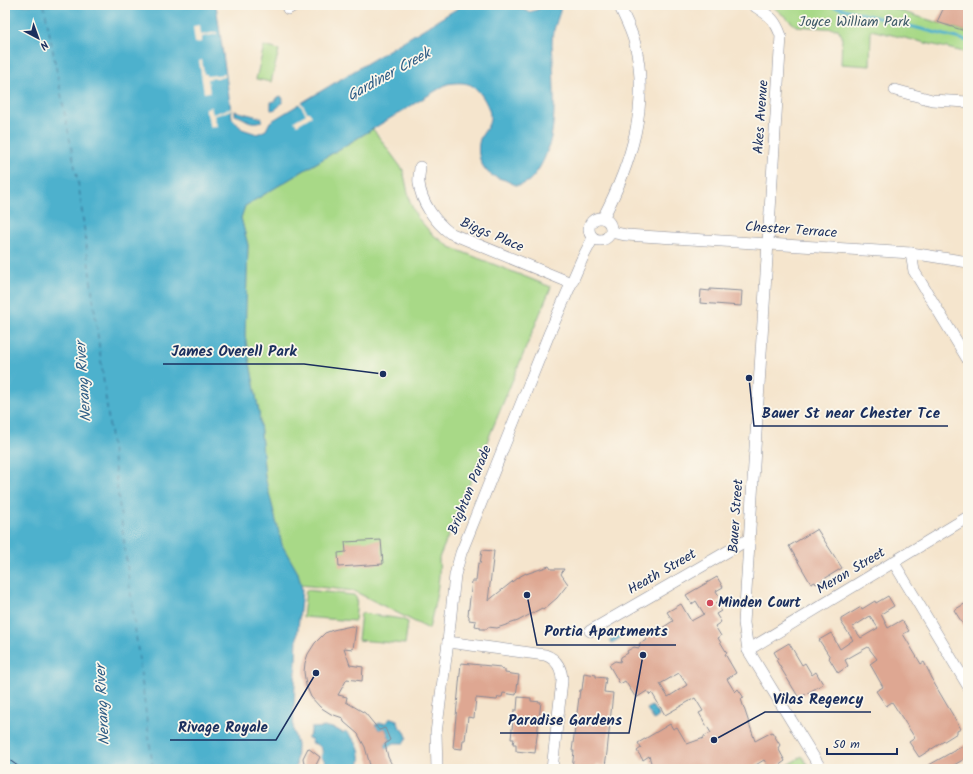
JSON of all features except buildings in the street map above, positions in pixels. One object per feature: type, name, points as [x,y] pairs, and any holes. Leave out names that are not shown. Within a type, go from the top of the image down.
[{"type":"street","points":[[603,218],[627,164],[640,115],[641,90],[635,44],[628,23],[619,5]]},
{"type":"street","name":"Akes Avenue","points":[[753,5],[767,14],[777,24],[781,36],[768,244]]},
{"type":"street","points":[[895,90],[932,100],[968,102]]},
{"type":"street","name":"Biggs Place","points":[[420,167],[418,181],[423,198],[442,227],[450,233],[571,283]]},
{"type":"street","points":[[603,218],[610,223],[611,232],[609,236],[599,240],[594,238],[589,232],[590,224],[595,219],[603,218]]},
{"type":"street","name":"Chester Terrace","points":[[611,232],[626,235],[911,253],[968,262]]},
{"type":"street","name":"Brighton Parade","points":[[437,769],[436,733],[448,642],[454,575],[461,553],[571,283],[594,238]]},
{"type":"street","name":"Bauer Street","points":[[768,244],[744,623],[748,650],[821,769]]},
{"type":"street","points":[[911,253],[914,271],[968,360]]},
{"type":"street","name":"Meron Street","points":[[748,650],[968,517]]},
{"type":"street","name":"Heath Street","points":[[590,632],[749,539]]},
{"type":"street","points":[[894,563],[968,686]]},
{"type":"street","points":[[448,642],[545,655],[555,660],[561,670],[562,681],[552,769]]},
{"type":"green space","name":"Joyce William Park","points":[[771,5],[884,5],[968,32],[968,53],[871,30],[870,66],[841,64],[842,36],[838,29],[796,26]]},
{"type":"green space","points":[[264,46],[279,50],[271,82],[256,79]]},
{"type":"green space","points":[[373,129],[403,170],[410,202],[417,217],[432,234],[450,247],[551,287],[439,558],[438,585],[429,629],[354,591],[301,585],[298,573],[282,545],[265,477],[259,412],[245,336],[248,245],[241,218],[245,206]]},
{"type":"green space","points":[[306,590],[354,595],[357,599],[355,621],[303,617]]},
{"type":"green space","points":[[361,613],[402,619],[408,622],[405,644],[358,640]]},
{"type":"green space","points":[[802,756],[810,769],[782,769]]},
{"type":"water","name":"Nerang River","points":[[5,5],[216,5],[232,118],[242,129],[257,134],[266,130],[270,122],[463,5],[510,5],[530,12],[539,9],[542,5],[561,5],[552,41],[554,119],[552,134],[543,161],[528,182],[516,185],[491,175],[484,168],[478,149],[480,139],[490,121],[490,113],[486,103],[476,89],[465,83],[455,83],[447,84],[245,206],[241,218],[248,245],[245,336],[259,412],[265,477],[282,545],[298,573],[302,590],[297,638],[293,729],[297,745],[296,769],[5,769]]},
{"type":"water","points":[[281,96],[283,99],[282,103],[277,108],[271,110],[271,102],[275,101]]},
{"type":"water","points":[[235,111],[262,118],[262,121],[250,122],[235,115]]},
{"type":"water","points":[[622,632],[625,635],[612,643],[610,640]]},
{"type":"water","points":[[652,706],[659,716],[654,720],[647,709]]},
{"type":"water","points":[[391,718],[397,720],[400,728],[405,732],[407,737],[404,743],[394,743],[386,749],[385,744],[390,740],[385,728],[379,730],[375,725],[385,723]]},
{"type":"water","points":[[328,727],[343,733],[345,731],[356,743],[360,753],[360,763],[358,769],[341,769],[335,765],[327,766],[321,757],[321,748],[312,743],[308,736],[311,733],[311,728]]},
{"type":"pier","points":[[200,25],[201,35],[217,32],[217,34],[202,37],[202,42],[195,43],[193,26]]},
{"type":"pier","points":[[202,60],[204,74],[207,74],[207,76],[225,74],[225,77],[208,79],[210,92],[204,93],[199,61]]},
{"type":"pier","points":[[301,102],[307,112],[309,112],[312,116],[297,125],[294,121],[306,114],[299,103]]},
{"type":"pier","points":[[211,107],[213,114],[231,108],[231,110],[214,116],[217,126],[211,128],[205,108]]},
{"type":"waterway","name":"Gardiner Creek","points":[[828,5],[968,41]]},
{"type":"ferry route","points":[[44,5],[79,188],[153,769]]},
{"type":"tram line","points":[[5,757],[22,769]]},
{"type":"place","name":"James Overell Park","points":[[383,374]]},
{"type":"place","name":"Bauer St near Chester Tce","points":[[749,378]]},
{"type":"place","name":"Portia Apartments","points":[[527,595]]},
{"type":"place","name":"Minden Court","points":[[710,603]]},
{"type":"place","name":"Paradise Gardens","points":[[643,655]]},
{"type":"place","name":"Rivage Royale","points":[[316,673]]},
{"type":"place","name":"Vilas Regency","points":[[714,740]]}]
